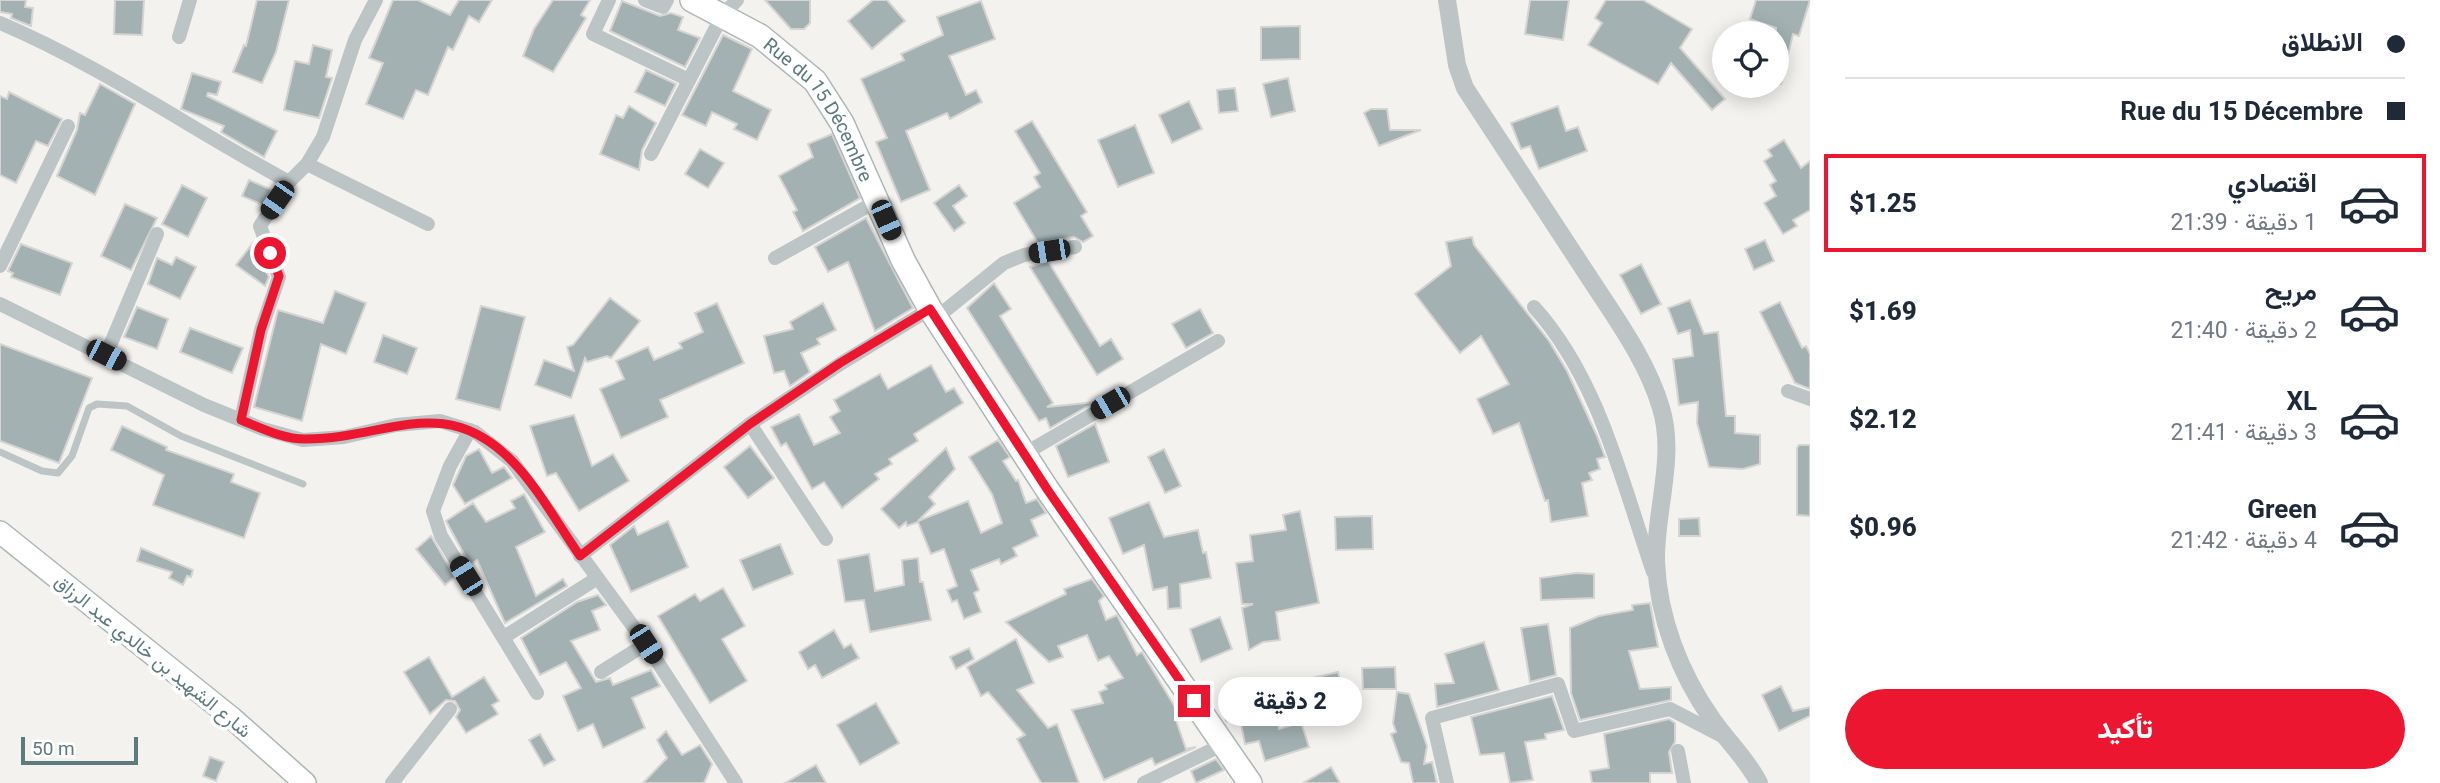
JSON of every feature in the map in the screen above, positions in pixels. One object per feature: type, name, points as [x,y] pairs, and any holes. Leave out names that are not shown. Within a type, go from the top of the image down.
[{"type":"main road","name":"Rue du 15 Décembre","points":[[692,0],[733,4],[760,36],[815,81],[842,123],[933,314],[1024,454],[1250,783]]},
{"type":"main road","name":"شارع الشهيد بن خالدي عبد الرزاق","points":[[0,532],[232,718],[305,783]]},
{"type":"street","points":[[179,37],[190,0]]},
{"type":"street","points":[[241,420],[261,330],[279,276],[260,226],[289,182],[307,164],[323,137],[355,40],[376,0]]},
{"type":"street","points":[[609,0],[593,34],[689,80]]},
{"type":"street","points":[[645,0],[663,7],[667,0]]},
{"type":"street","points":[[1447,0],[1457,65],[1465,88],[1618,323],[1651,380],[1662,411],[1665,450],[1656,562],[1666,625],[1689,683],[1759,783]]},
{"type":"street","points":[[651,154],[689,80],[733,4]]},
{"type":"street","points":[[0,23],[144,98],[210,140],[289,182]]},
{"type":"street","points":[[0,266],[68,126]]},
{"type":"street","points":[[307,164],[428,224]]},
{"type":"street","points":[[775,258],[877,201]]},
{"type":"street","points":[[106,355],[157,234]]},
{"type":"street","points":[[580,556],[750,424],[840,363],[933,314],[1004,263],[1024,255],[1075,247]]},
{"type":"street","points":[[0,304],[241,420],[303,440],[344,437],[396,425],[440,421],[470,430],[512,461],[646,644],[736,783]]},
{"type":"street","points":[[1534,307],[1557,332],[1585,383],[1662,596]]},
{"type":"street","points":[[1024,454],[1218,341]]},
{"type":"street","points":[[1788,391],[1810,400]]},
{"type":"street","points":[[750,424],[826,539]]},
{"type":"street","points":[[470,430],[450,466],[433,511],[441,536],[537,693]]},
{"type":"street","points":[[504,637],[596,579]]},
{"type":"street","points":[[601,672],[646,644]]},
{"type":"street","points":[[1447,783],[1433,718],[1558,684],[1574,731],[1670,709],[1727,738]]},
{"type":"street","points":[[392,783],[450,709]]},
{"type":"street","points":[[1144,783],[1224,744]]},
{"type":"street","points":[[1678,751],[1684,783]]},
{"type":"lane","points":[[0,452],[42,471],[58,473],[72,456],[89,408],[97,404],[112,404],[127,406],[181,436],[303,484]]},
{"type":"building","points":[[0,0],[26,0],[25,7],[33,8],[31,26],[11,18],[12,14],[0,12]]},
{"type":"building","points":[[115,0],[144,0],[142,35],[114,34]]},
{"type":"building","points":[[257,0],[289,0],[276,52],[262,83],[233,72],[244,45],[246,46]]},
{"type":"building","points":[[393,0],[418,0],[450,15],[459,0],[492,0],[479,22],[469,16],[453,50],[448,47],[428,95],[416,90],[403,119],[366,104],[383,63],[369,58]]},
{"type":"building","points":[[553,0],[590,0],[581,15],[586,18],[553,72],[523,56],[534,29]]},
{"type":"building","points":[[765,0],[810,0],[810,23],[804,29],[791,29]]},
{"type":"building","points":[[873,0],[887,0],[905,21],[872,49],[848,21]]},
{"type":"building","points":[[1530,0],[1569,0],[1563,40],[1525,34]]},
{"type":"building","points":[[1606,0],[1643,0],[1692,29],[1680,48],[1712,84],[1712,98],[1725,99],[1712,110],[1671,63],[1658,84],[1588,45],[1602,23],[1595,18]]},
{"type":"building","points":[[1756,0],[1810,0],[1799,36],[1793,34],[1789,51],[1789,21],[1750,19]]},
{"type":"building","points":[[622,1],[660,16],[671,13],[683,17],[678,30],[700,38],[685,67],[610,31]]},
{"type":"building","points":[[981,1],[995,39],[949,56],[966,95],[976,90],[982,102],[950,119],[947,113],[906,131],[930,190],[901,202],[876,142],[887,138],[861,79],[904,60],[901,54],[943,35],[937,17]]},
{"type":"building","points":[[1300,26],[1300,59],[1261,60],[1261,27]]},
{"type":"building","points":[[723,35],[752,49],[733,91],[771,110],[757,140],[734,129],[737,124],[712,112],[706,126],[682,115]]},
{"type":"building","points":[[313,45],[332,50],[326,77],[332,78],[319,118],[284,110],[295,61],[309,64]]},
{"type":"building","points":[[646,70],[676,84],[665,106],[635,92]]},
{"type":"building","points":[[192,73],[221,82],[217,95],[208,93],[207,96],[277,131],[264,157],[221,132],[224,126],[181,109]]},
{"type":"building","points":[[1288,78],[1295,111],[1271,117],[1263,84]]},
{"type":"building","points":[[100,84],[135,104],[95,195],[57,176],[77,130],[80,113],[85,115]]},
{"type":"building","points":[[1235,88],[1238,111],[1219,113],[1217,90]]},
{"type":"building","points":[[9,92],[62,119],[48,146],[36,141],[16,183],[0,175],[0,96],[7,99]]},
{"type":"building","points":[[1189,101],[1202,129],[1172,143],[1159,115]]},
{"type":"building","points":[[629,106],[656,123],[642,150],[639,170],[600,154],[616,115],[623,118]]},
{"type":"building","points":[[1558,106],[1566,131],[1578,127],[1587,151],[1539,169],[1530,146],[1521,149],[1511,123]]},
{"type":"building","points":[[1371,109],[1387,109],[1390,130],[1421,130],[1379,146],[1364,113]]},
{"type":"building","points":[[1032,121],[1087,212],[1081,216],[1093,236],[1083,242],[1074,237],[1038,243],[1014,203],[1040,187],[1034,177],[1040,173],[1015,131]]},
{"type":"building","points":[[1135,125],[1154,173],[1118,187],[1098,140]]},
{"type":"building","points":[[832,134],[860,198],[803,231],[793,212],[797,210],[779,176],[813,157],[808,144]]},
{"type":"building","points":[[1784,140],[1801,168],[1810,161],[1810,210],[1793,220],[1797,226],[1783,234],[1764,203],[1776,196],[1770,185],[1776,181],[1764,161],[1772,156],[1768,150]]},
{"type":"building","points":[[700,149],[724,163],[708,188],[685,174]]},
{"type":"building","points":[[249,180],[272,190],[263,205],[242,196]]},
{"type":"building","points":[[182,185],[207,198],[188,237],[162,224]]},
{"type":"building","points":[[959,185],[967,196],[953,206],[965,223],[954,231],[934,203]]},
{"type":"building","points":[[125,204],[157,218],[131,270],[101,256]]},
{"type":"building","points":[[866,218],[913,308],[875,331],[848,262],[828,272],[815,247]]},
{"type":"building","points":[[1472,237],[1474,245],[1549,341],[1567,371],[1597,436],[1605,457],[1597,459],[1600,469],[1589,473],[1592,480],[1582,483],[1588,516],[1551,522],[1548,500],[1545,501],[1519,423],[1493,434],[1477,399],[1509,384],[1481,336],[1460,353],[1415,294],[1451,266],[1446,242]]},
{"type":"building","points":[[1765,240],[1774,261],[1754,270],[1745,249]]},
{"type":"building","points":[[253,243],[269,277],[265,286],[236,265]]},
{"type":"building","points":[[21,244],[72,263],[60,295],[11,277],[13,273],[8,271]]},
{"type":"building","points":[[176,257],[196,267],[180,299],[148,284],[157,258],[172,265]]},
{"type":"building","points":[[1048,261],[1100,346],[1111,339],[1123,359],[1097,375],[1030,267]]},
{"type":"building","points":[[1641,264],[1661,304],[1641,314],[1620,275]]},
{"type":"building","points":[[994,283],[1011,309],[1000,316],[1053,403],[1047,407],[1095,402],[1050,428],[1046,418],[1039,421],[967,308]]},
{"type":"building","points":[[335,291],[366,303],[346,354],[321,344],[302,421],[254,407],[278,310],[323,323]]},
{"type":"building","points":[[610,298],[640,321],[611,358],[607,356],[587,362],[585,358],[571,398],[535,385],[544,360],[574,371],[567,347],[573,345]]},
{"type":"building","points":[[1690,300],[1704,334],[1718,332],[1726,416],[1735,416],[1735,433],[1760,435],[1760,464],[1743,469],[1709,467],[1697,423],[1698,402],[1679,405],[1673,359],[1693,356],[1690,330],[1678,334],[1668,308]]},
{"type":"building","points":[[1780,302],[1802,348],[1806,346],[1810,354],[1810,389],[1795,383],[1760,312]]},
{"type":"building","points":[[717,303],[744,363],[660,400],[668,417],[621,438],[600,389],[624,379],[616,361],[648,347],[654,360],[682,348],[679,343],[703,332],[695,313]]},
{"type":"building","points":[[823,303],[836,330],[817,339],[820,344],[801,353],[810,372],[790,386],[784,371],[774,373],[764,336],[793,329],[790,322]]},
{"type":"building","points":[[481,306],[525,317],[500,410],[456,399]]},
{"type":"building","points":[[137,307],[168,319],[157,349],[124,337]]},
{"type":"building","points":[[1200,309],[1213,333],[1186,348],[1172,324]]},
{"type":"building","points":[[190,328],[243,348],[232,373],[180,352]]},
{"type":"building","points":[[383,335],[417,348],[407,374],[374,362]]},
{"type":"building","points":[[0,344],[92,378],[59,463],[0,441]]},
{"type":"building","points":[[931,365],[946,392],[954,388],[963,403],[914,434],[918,441],[889,459],[892,464],[875,474],[879,479],[842,508],[824,482],[812,489],[786,443],[781,446],[771,427],[799,414],[814,445],[840,433],[830,417],[840,411],[834,400],[880,374],[888,389]]},
{"type":"building","points":[[574,415],[592,466],[613,454],[629,481],[579,511],[556,473],[547,476],[530,426]]},
{"type":"building","points":[[1095,424],[1109,462],[1068,477],[1056,446]]},
{"type":"building","points":[[122,426],[167,447],[166,450],[234,474],[231,482],[260,493],[244,538],[153,505],[164,475],[111,450]]},
{"type":"building","points":[[998,440],[1010,457],[1003,461],[1016,481],[1018,480],[1026,503],[1037,499],[1046,513],[1031,520],[1038,536],[1013,548],[1017,556],[1001,564],[999,559],[971,570],[979,590],[974,593],[981,612],[964,619],[957,600],[952,602],[947,590],[957,586],[944,549],[931,554],[918,522],[907,526],[906,522],[899,528],[881,509],[946,448],[955,469],[929,497],[935,504],[918,521],[968,501],[981,533],[1002,523],[992,494],[969,457]]},
{"type":"building","points":[[1799,445],[1810,445],[1810,516],[1797,515]]},
{"type":"building","points":[[750,446],[774,478],[748,498],[724,467]]},
{"type":"building","points":[[479,449],[492,473],[504,467],[512,478],[465,504],[453,485],[466,456]]},
{"type":"building","points":[[1164,449],[1181,486],[1165,493],[1148,457]]},
{"type":"building","points":[[524,494],[545,532],[516,547],[536,596],[563,579],[567,586],[505,623],[477,560],[470,565],[446,521],[473,503],[486,522],[515,508],[511,501]]},
{"type":"building","points":[[1149,502],[1164,537],[1198,530],[1203,553],[1206,552],[1211,578],[1180,584],[1181,608],[1168,609],[1167,587],[1153,590],[1144,545],[1123,554],[1109,518]]},
{"type":"building","points":[[1300,511],[1319,603],[1276,612],[1280,640],[1263,642],[1249,650],[1242,608],[1253,604],[1242,604],[1236,563],[1253,561],[1250,535],[1286,530],[1283,515]]},
{"type":"building","points":[[1372,516],[1373,549],[1336,550],[1335,517]]},
{"type":"building","points":[[1699,518],[1700,536],[1679,536],[1679,519]]},
{"type":"building","points":[[668,521],[688,567],[631,592],[610,545],[634,526],[638,535]]},
{"type":"building","points":[[431,536],[455,577],[445,585],[416,549]]},
{"type":"building","points":[[780,544],[793,574],[753,590],[740,560]]},
{"type":"building","points":[[141,548],[193,570],[191,577],[187,576],[183,585],[169,578],[172,572],[137,561]]},
{"type":"building","points":[[869,554],[875,591],[904,585],[902,560],[918,558],[920,582],[923,582],[931,620],[870,632],[864,600],[845,602],[838,560]]},
{"type":"building","points":[[1576,573],[1594,574],[1594,598],[1541,600],[1540,578]]},
{"type":"building","points":[[1092,579],[1104,596],[1099,601],[1106,620],[1117,615],[1137,655],[1142,652],[1175,707],[1179,705],[1182,709],[1185,717],[1176,720],[1186,749],[1196,747],[1155,765],[1152,758],[1104,780],[1072,710],[1103,703],[1099,692],[1107,689],[1105,685],[1123,678],[1109,656],[1098,661],[1087,635],[1058,646],[1063,657],[1049,662],[1006,622],[1066,594],[1064,589]]},
{"type":"building","points":[[723,588],[745,626],[722,639],[747,681],[710,703],[658,616],[695,594],[700,601]]},
{"type":"building","points":[[598,595],[606,605],[592,611],[600,630],[571,641],[596,682],[610,678],[613,685],[651,670],[660,686],[632,698],[645,728],[603,748],[593,724],[578,731],[563,696],[581,688],[566,662],[540,675],[521,638],[577,602]]},
{"type":"building","points":[[1650,603],[1658,647],[1629,651],[1640,689],[1671,687],[1671,700],[1580,720],[1571,693],[1570,628],[1599,616],[1633,610],[1632,605]]},
{"type":"building","points":[[1220,617],[1232,649],[1201,662],[1190,629]]},
{"type":"building","points":[[1548,624],[1556,675],[1530,682],[1521,628]]},
{"type":"building","points":[[834,630],[844,648],[851,644],[859,658],[822,678],[815,665],[808,669],[799,652]]},
{"type":"building","points":[[1016,639],[1034,683],[1017,690],[1048,728],[1057,724],[1079,783],[1041,783],[1017,739],[1025,735],[988,692],[981,696],[967,667]]},
{"type":"building","points":[[1484,642],[1499,690],[1437,707],[1435,684],[1454,683],[1445,654]]},
{"type":"building","points":[[969,648],[974,659],[956,669],[950,657]]},
{"type":"building","points":[[429,657],[452,697],[484,677],[499,701],[492,705],[498,714],[466,733],[456,717],[460,710],[455,701],[446,700],[430,714],[404,672]]},
{"type":"building","points":[[1395,667],[1396,689],[1363,689],[1362,668]]},
{"type":"building","points":[[1338,672],[1347,712],[1320,721],[1308,679]]},
{"type":"building","points":[[1271,685],[1279,729],[1301,722],[1309,747],[1265,761],[1259,741],[1245,744],[1240,719],[1226,721],[1221,695],[1248,690],[1251,697],[1256,696],[1255,688]]},
{"type":"building","points":[[1781,686],[1793,711],[1810,707],[1810,716],[1779,731],[1762,695]]},
{"type":"building","points":[[1397,692],[1409,694],[1427,746],[1424,764],[1432,762],[1437,783],[1413,783],[1409,763],[1401,762],[1391,734],[1396,732],[1393,723]]},
{"type":"building","points":[[1552,696],[1564,730],[1545,734],[1546,739],[1525,742],[1533,780],[1510,783],[1504,753],[1480,755],[1471,717]]},
{"type":"building","points":[[876,703],[899,743],[860,765],[837,725]]},
{"type":"building","points":[[1669,719],[1675,723],[1675,742],[1669,752],[1672,773],[1650,773],[1650,783],[1592,783],[1590,771],[1609,768],[1604,734]]},
{"type":"building","points":[[666,731],[682,755],[700,745],[712,764],[704,783],[643,783],[667,758],[657,740]]},
{"type":"building","points":[[540,734],[555,760],[544,766],[529,740]]},
{"type":"building","points":[[210,757],[224,762],[216,781],[203,776]]},
{"type":"building","points":[[1216,759],[1224,770],[1196,783],[1191,771]]},
{"type":"building","points":[[816,765],[826,783],[785,783]]},
{"type":"building","points":[[1331,767],[1340,783],[1303,783]]},
{"type":"route","points":[[270,253],[279,276],[261,330],[241,420],[303,440],[344,437],[396,425],[440,421],[475,432],[512,461],[580,556],[750,424],[840,363],[930,309],[1047,489],[1194,701]]}]
